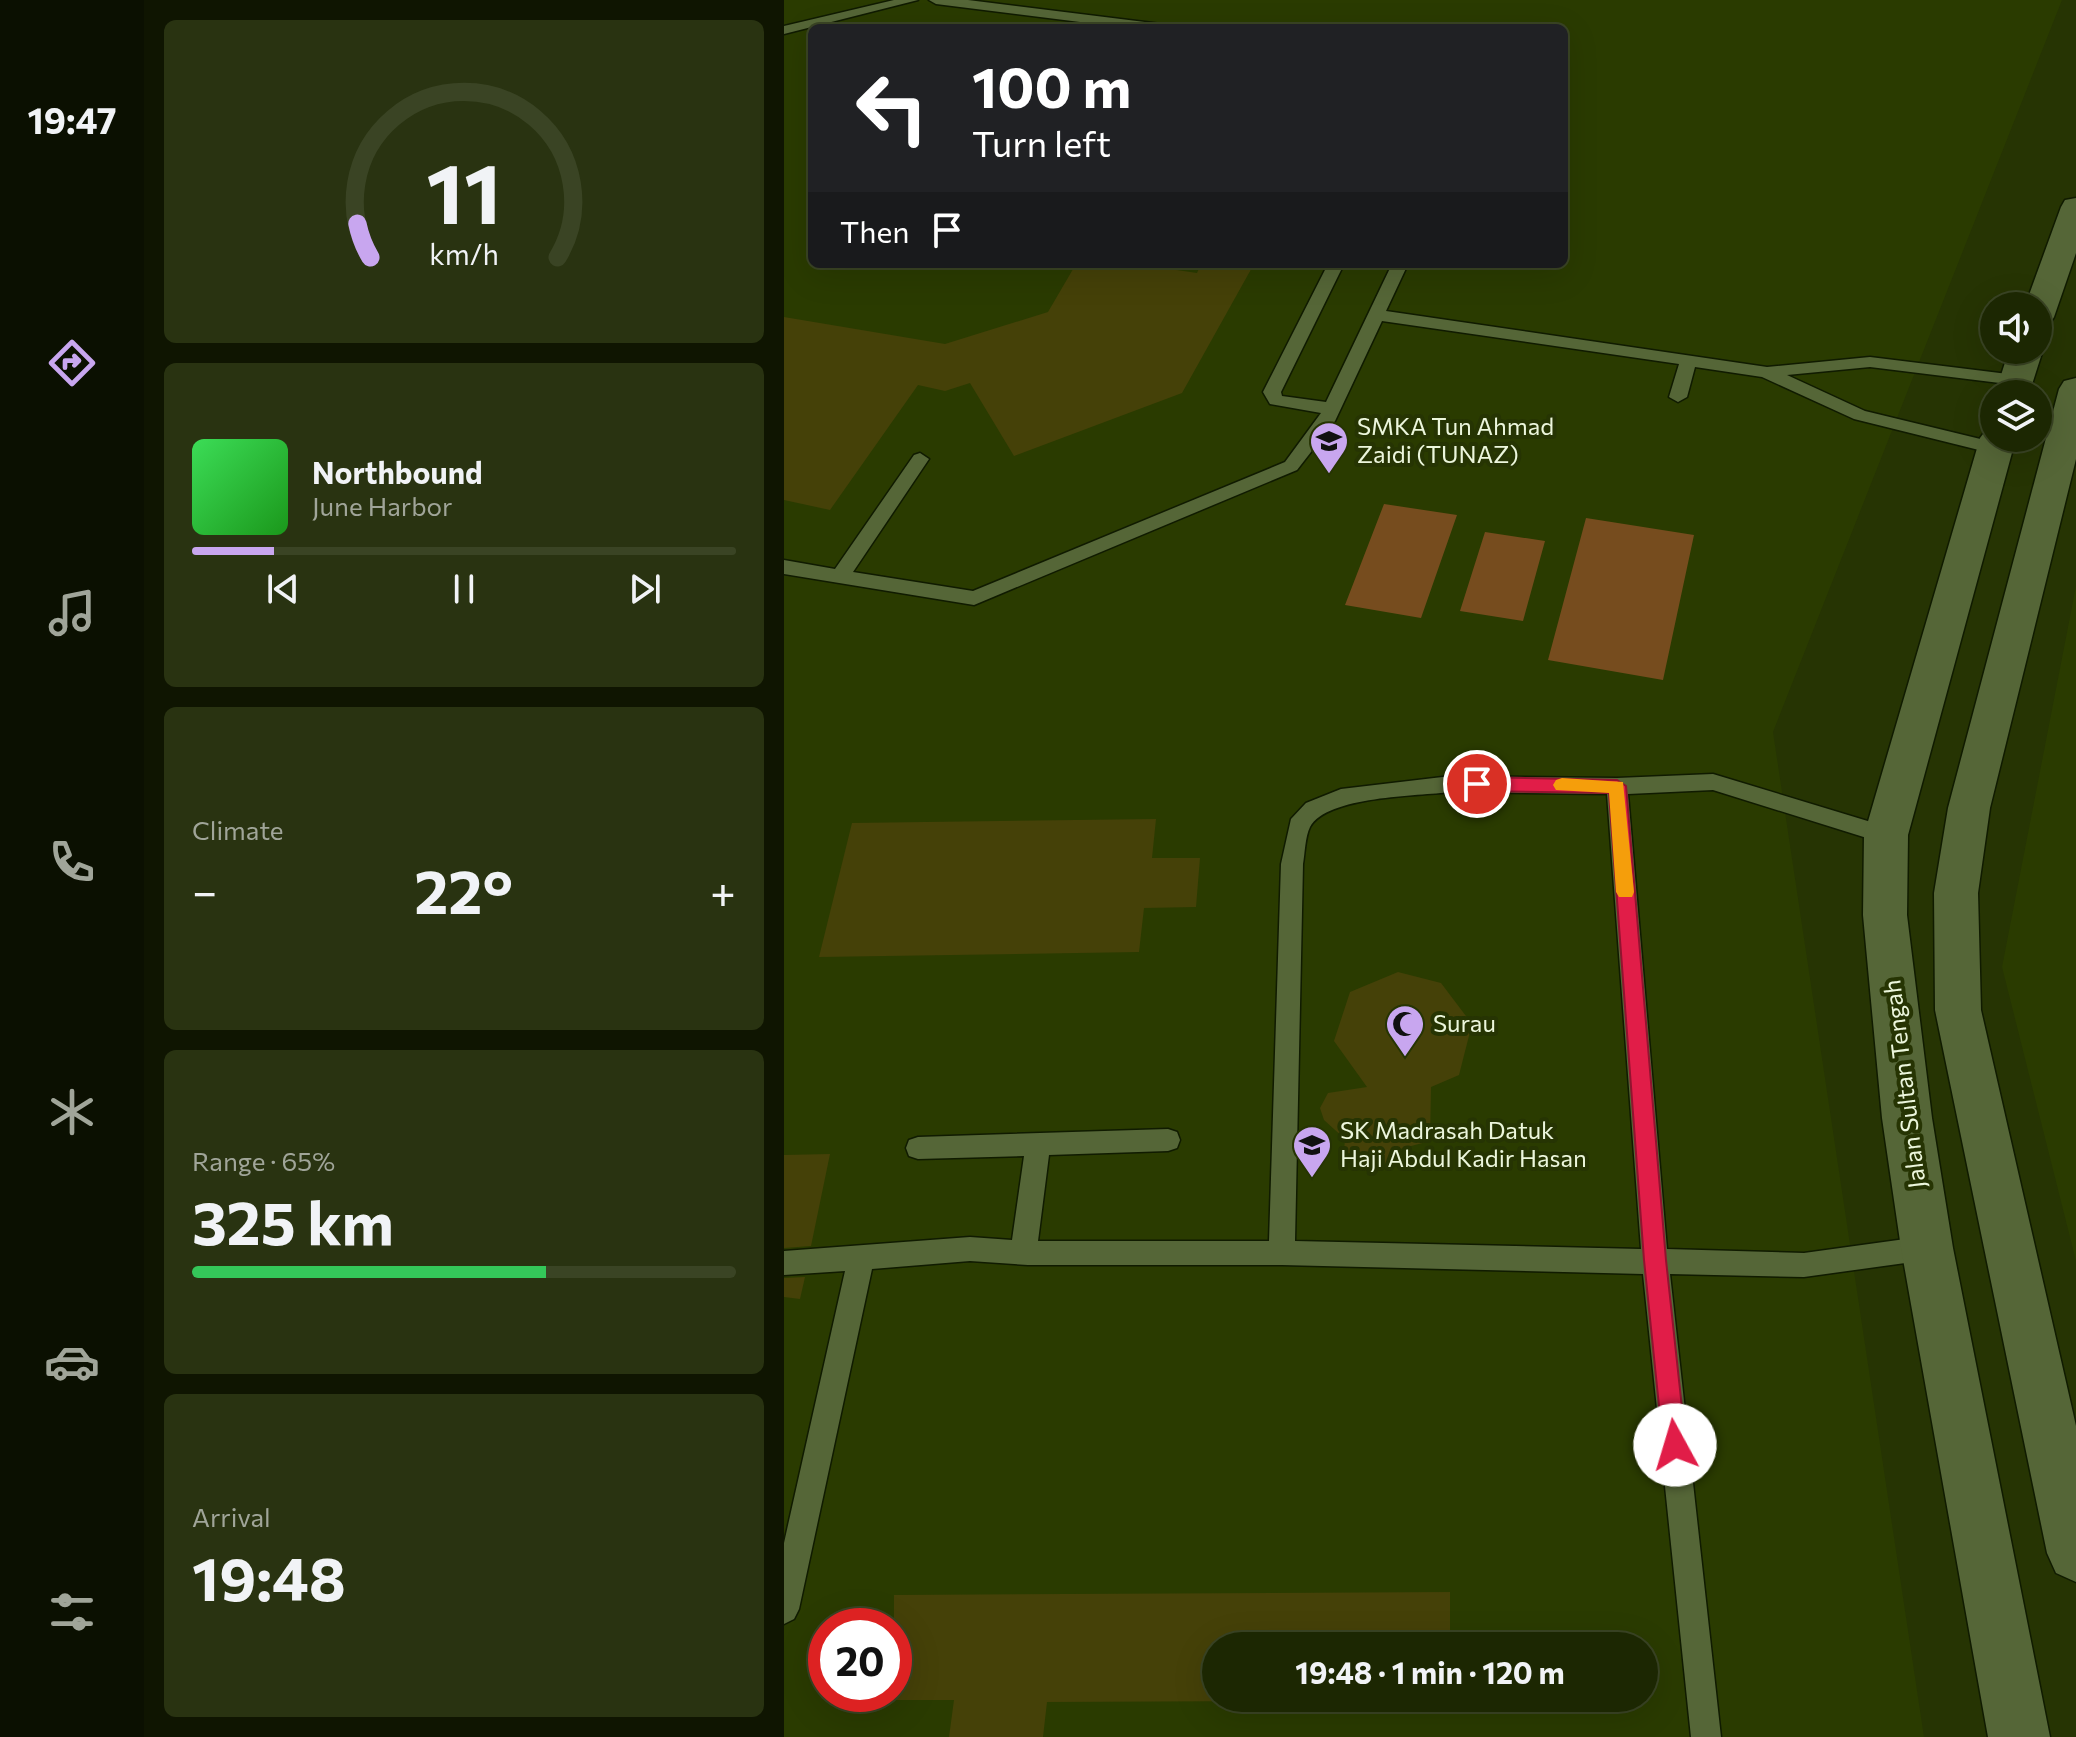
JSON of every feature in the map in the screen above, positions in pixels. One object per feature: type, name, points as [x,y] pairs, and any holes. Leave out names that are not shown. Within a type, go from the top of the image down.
[{"type":"main road","points":[[2047,292],[2076,207]]},
{"type":"main road","points":[[2076,389],[1969,808],[1956,893],[1958,1010],[1977,1110],[2076,1553]]},
{"type":"main road","name":"Jalan Sultan Tengah","points":[[1994,452],[1886,835],[1885,915],[1907,1118],[1927,1248],[2019,1737]]},
{"type":"lane","points":[[809,24],[911,0]]},
{"type":"lane","points":[[936,0],[1129,24]]},
{"type":"lane","points":[[784,30],[808,24]]},
{"type":"lane","points":[[1332,409],[1276,400],[1272,392],[1334,268]]},
{"type":"lane","points":[[784,567],[974,598],[1291,466],[1326,421],[1398,268]]},
{"type":"lane","points":[[1377,315],[1767,372],[1870,362],[2018,375]]},
{"type":"lane","points":[[1678,397],[1688,361]]},
{"type":"lane","points":[[1767,372],[1860,415],[1980,440]]},
{"type":"lane","points":[[840,576],[920,459]]},
{"type":"lane","points":[[1282,1253],[1292,864],[1299,825],[1314,809],[1341,797],[1451,784],[1617,786],[1713,782],[1886,835]]},
{"type":"lane","points":[[1617,786],[1655,1260],[1706,1737]]},
{"type":"lane","points":[[918,1148],[1168,1140]]},
{"type":"lane","points":[[1028,1253],[1024,1238],[1038,1144]]},
{"type":"lane","points":[[784,1263],[970,1249],[1028,1253],[1282,1253],[1804,1265],[1927,1248]]},
{"type":"lane","points":[[784,1609],[861,1258]]},
{"type":"shaded area","name":"SK Madrasah Datuk Haji Abdul Kadir Hasan","points":[[784,0],[2062,0],[1773,732],[1924,1737],[784,1737]]},
{"type":"shaded area","points":[[1384,504],[1457,515],[1421,618],[1345,605]]},
{"type":"shaded area","points":[[1586,518],[1694,535],[1663,680],[1548,660]]},
{"type":"shaded area","points":[[1485,532],[1545,541],[1523,621],[1460,611]]},
{"type":"shaded area","points":[[2076,586],[2076,1261],[2002,967]]},
{"type":"building","points":[[1074,268],[1163,268],[1197,273],[1199,268],[1252,268],[1182,393],[1014,456],[970,383],[945,391],[918,385],[830,510],[784,500],[784,317],[945,344],[1048,312]]},
{"type":"building","points":[[1156,819],[1152,858],[1200,858],[1196,907],[1144,908],[1139,952],[819,957],[852,823]]},
{"type":"building","name":"Surau","points":[[1398,972],[1441,983],[1472,1024],[1459,1075],[1431,1087],[1430,1141],[1400,1149],[1383,1167],[1368,1171],[1352,1168],[1344,1151],[1345,1139],[1324,1120],[1320,1108],[1328,1093],[1367,1087],[1334,1041],[1350,992]]},
{"type":"building","points":[[830,1154],[811,1246],[784,1248],[784,1155]]},
{"type":"building","points":[[805,1277],[800,1299],[784,1297],[784,1278]]},
{"type":"building","points":[[1450,1592],[1450,1632],[1202,1632],[1202,1701],[1047,1702],[1043,1737],[949,1737],[954,1700],[912,1700],[912,1608],[894,1608],[894,1595]]},
{"type":"slow traffic","points":[[1562,785],[1617,786],[1625,892]]},
{"type":"place","name":"SMKA Tun Ahmad Zaidi (TUNAZ)","points":[[1329,475]]},
{"type":"place","name":"Surau","points":[[1405,1058]]},
{"type":"place","name":"SK Madrasah Datuk Haji Abdul Kadir Hasan","points":[[1312,1179]]},
{"type":"route","points":[[1477,784],[1617,786],[1655,1260],[1675,1445]]}]
